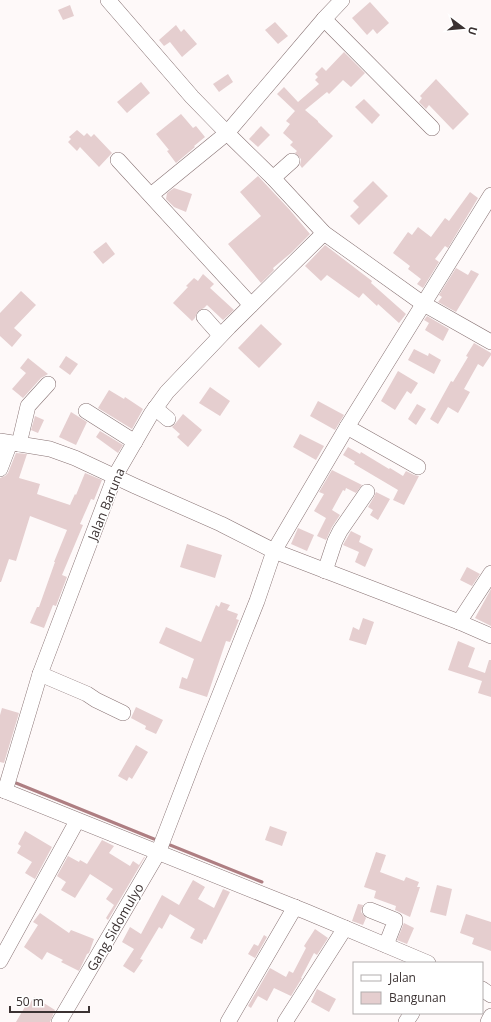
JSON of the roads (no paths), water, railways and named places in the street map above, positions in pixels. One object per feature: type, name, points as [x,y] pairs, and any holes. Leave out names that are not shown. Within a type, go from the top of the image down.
[{"type":"street","points":[[108,0],[192,97],[273,178],[324,233],[422,303],[491,342]]},
{"type":"street","points":[[151,195],[227,133],[324,18],[342,0]]},
{"type":"street","points":[[324,18],[432,128]]},
{"type":"street","points":[[118,160],[251,305]]},
{"type":"street","points":[[273,178],[292,161]]},
{"type":"street","name":"Gang Sidomulyo","points":[[59,1022],[158,853],[257,601],[274,551],[422,303],[490,199]]},
{"type":"street","name":"Jalan Baruna","points":[[2,790],[40,674],[115,476],[155,408],[171,388],[220,335],[324,233]]},
{"type":"street","points":[[204,317],[220,335]]},
{"type":"street","points":[[0,469],[9,443],[28,406],[48,384]]},
{"type":"street","points":[[155,408],[168,420]]},
{"type":"street","points":[[86,411],[135,442]]},
{"type":"street","points":[[347,427],[418,467]]},
{"type":"street","points":[[9,443],[50,449],[75,458],[221,524],[274,551],[459,622],[491,636]]},
{"type":"street","points":[[325,571],[340,531],[367,492]]},
{"type":"street","points":[[459,622],[491,573]]},
{"type":"street","points":[[40,674],[81,691],[102,704],[123,713]]},
{"type":"street","points":[[2,790],[295,907],[426,962]]},
{"type":"street","points":[[0,961],[77,821]]},
{"type":"street","points":[[228,1022],[295,907]]},
{"type":"street","points":[[370,910],[395,920],[386,945]]},
{"type":"street","points":[[285,1022],[345,928]]},
{"type":"street","points":[[488,1022],[491,1016]]},
{"type":"waterway","points":[[16,783],[154,839]]},
{"type":"waterway","points":[[170,845],[262,882]]}]
